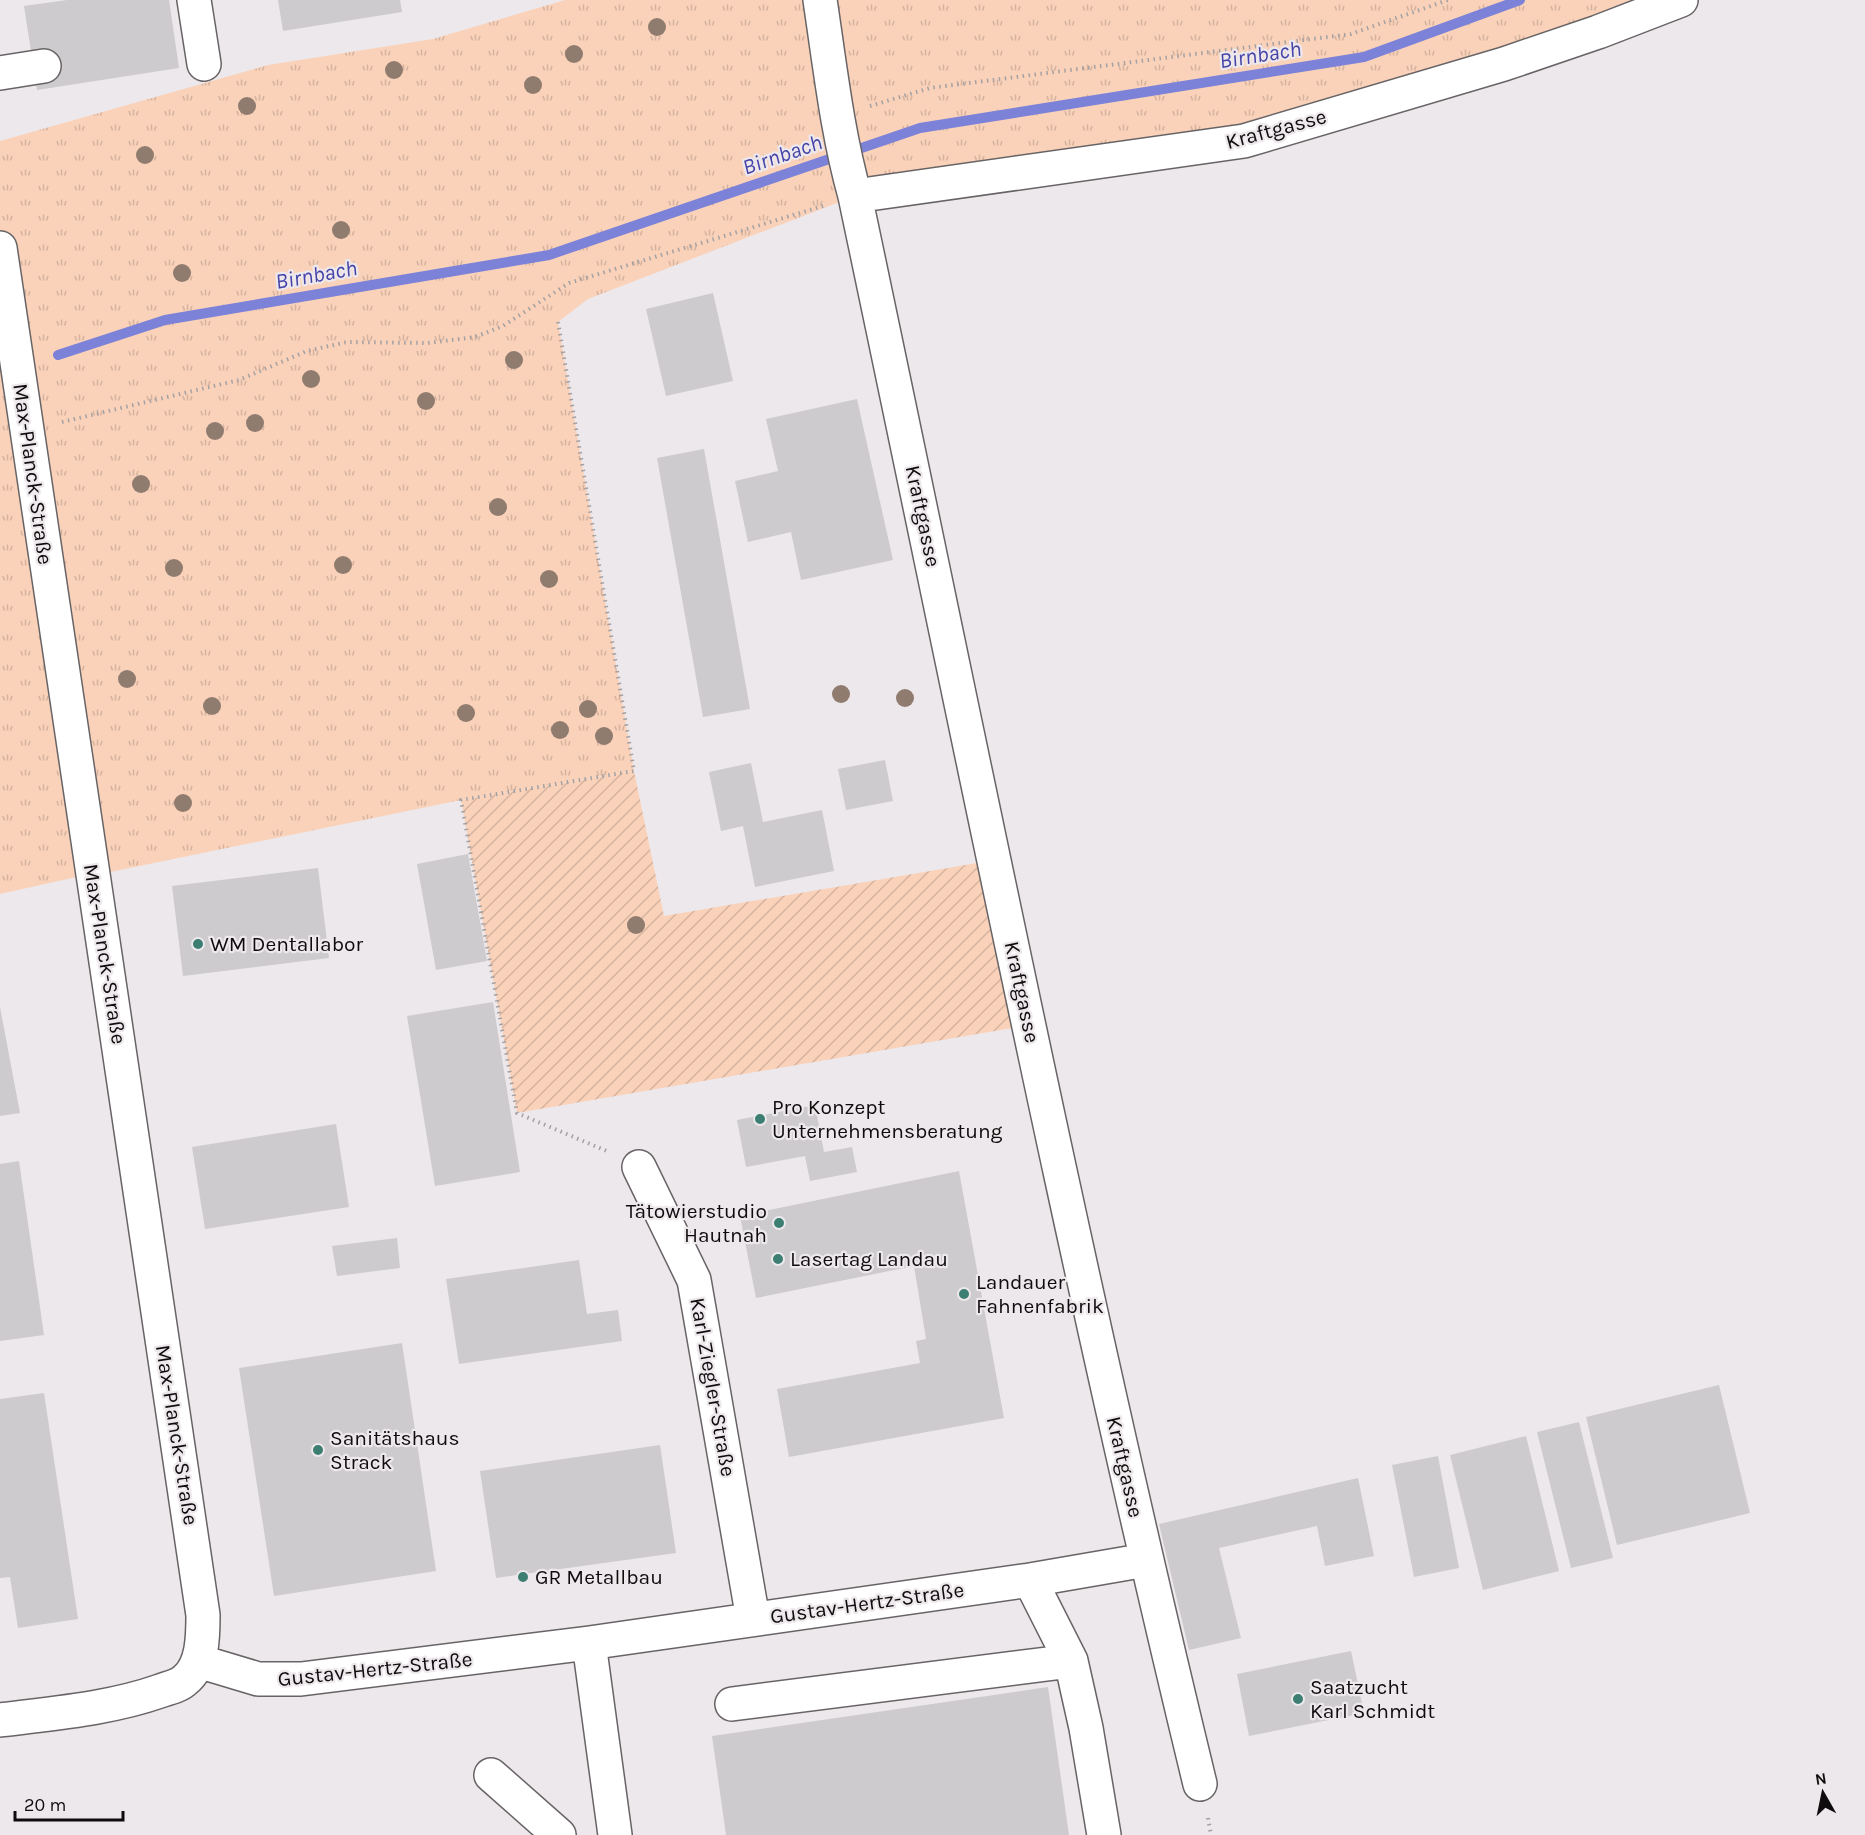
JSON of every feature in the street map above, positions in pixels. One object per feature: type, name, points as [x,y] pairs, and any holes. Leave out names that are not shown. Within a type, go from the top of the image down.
[{"type":"street","points":[[194,0],[204,64]]},
{"type":"street","name":"Kraftgasse","points":[[820,0],[846,156],[1040,1082],[1146,1560],[1200,1784]]},
{"type":"street","name":"Kraftgasse","points":[[846,156],[1244,141],[1504,64],[1598,32],[1681,0]]},
{"type":"street","points":[[0,73],[44,66]]},
{"type":"street","name":"Max-Planck-Straße","points":[[0,248],[200,1585],[203,1634],[198,1661]]},
{"type":"street","name":"Karl-Ziegler-Straße","points":[[639,1167],[694,1280],[753,1619]]},
{"type":"street","name":"Gustav-Hertz-Straße","points":[[198,1661],[258,1679],[301,1679],[589,1643],[1030,1580],[1146,1560]]},
{"type":"street","points":[[1030,1580],[1071,1661],[1086,1728],[1104,1835]]},
{"type":"street","points":[[589,1643],[615,1835]]},
{"type":"street","points":[[0,1720],[126,1701],[150,1695],[185,1680],[198,1661]]},
{"type":"street","points":[[732,1704],[1071,1661]]},
{"type":"street","points":[[491,1775],[559,1835]]},
{"type":"path","points":[[27,431],[239,380],[307,351],[347,342],[428,343],[475,337],[503,326],[569,283],[846,156],[930,87],[1351,34],[1448,0]]},
{"type":"path","points":[[558,322],[634,771],[461,800],[517,1113],[565,1132],[639,1167]]},
{"type":"green space","points":[[565,0],[1681,0],[1315,119],[855,196],[588,299],[558,322],[634,771],[461,800],[0,894],[0,141],[268,65],[433,39]]},
{"type":"green space","points":[[634,771],[664,916],[995,860],[1029,1025],[517,1113],[461,800]]},
{"type":"building","points":[[67,0],[169,0],[179,68],[37,90],[24,6]]},
{"type":"building","points":[[278,0],[400,0],[402,12],[283,31]]},
{"type":"building","points":[[713,293],[733,381],[666,396],[646,309]]},
{"type":"building","points":[[857,399],[893,560],[801,580],[791,532],[748,542],[735,481],[778,471],[766,419]]},
{"type":"building","points":[[704,449],[750,709],[703,717],[657,458]]},
{"type":"building","points":[[885,760],[893,801],[846,810],[838,769]]},
{"type":"building","points":[[751,763],[763,822],[822,810],[834,871],[755,887],[743,826],[721,831],[709,772]]},
{"type":"building","points":[[468,854],[487,961],[436,970],[417,864]]},
{"type":"building","points":[[318,868],[329,958],[183,976],[172,886]]},
{"type":"building","points":[[493,1002],[520,1172],[435,1186],[407,1016]]},
{"type":"building","points":[[0,1007],[20,1113],[0,1116]]},
{"type":"building","points":[[815,1105],[824,1152],[852,1147],[857,1172],[810,1181],[805,1156],[746,1167],[737,1120]]},
{"type":"building","points":[[336,1124],[349,1207],[205,1229],[192,1147]]},
{"type":"building","points":[[19,1161],[44,1335],[0,1341],[0,1164]]},
{"type":"building","points":[[959,1171],[1004,1418],[789,1457],[777,1389],[920,1363],[916,1341],[926,1339],[914,1266],[756,1298],[740,1216]]},
{"type":"building","points":[[397,1238],[400,1268],[337,1276],[332,1246]]},
{"type":"building","points":[[579,1260],[587,1314],[618,1310],[622,1341],[459,1364],[446,1279]]},
{"type":"building","points":[[402,1343],[436,1571],[274,1596],[239,1368]]},
{"type":"building","points":[[1719,1385],[1750,1513],[1617,1545],[1586,1417]]},
{"type":"building","points":[[44,1393],[78,1619],[18,1628],[10,1577],[0,1578],[0,1399]]},
{"type":"building","points":[[1579,1422],[1613,1558],[1571,1568],[1537,1432]]},
{"type":"building","points":[[1526,1436],[1559,1571],[1483,1590],[1450,1455]]},
{"type":"building","points":[[660,1445],[676,1553],[496,1578],[480,1471]]},
{"type":"building","points":[[1438,1456],[1459,1568],[1414,1577],[1392,1465]]},
{"type":"building","points":[[1358,1478],[1374,1556],[1325,1566],[1317,1526],[1219,1548],[1241,1638],[1189,1650],[1159,1524]]},
{"type":"building","points":[[1351,1651],[1364,1713],[1249,1736],[1237,1674]]},
{"type":"building","points":[[1048,1687],[1069,1835],[726,1835],[712,1736]]},
{"type":"waterway","name":"Birnbach","points":[[58,355],[165,320],[549,255],[920,128],[1364,57],[1520,0]]},
{"type":"place","name":"WM Dentallabor","points":[[198,944]]},
{"type":"place","name":"Pro Konzept Unternehmensberatung","points":[[760,1119]]},
{"type":"place","name":"Tätowierstudio Hautnah","points":[[779,1223]]},
{"type":"place","name":"Lasertag Landau","points":[[778,1259]]},
{"type":"place","name":"Landauer Fahnenfabrik","points":[[964,1294]]},
{"type":"place","name":"Sanitätshaus Strack","points":[[318,1450]]},
{"type":"place","name":"GR Metallbau","points":[[523,1577]]},
{"type":"place","name":"Saatzucht Karl Schmidt","points":[[1298,1699]]}]
